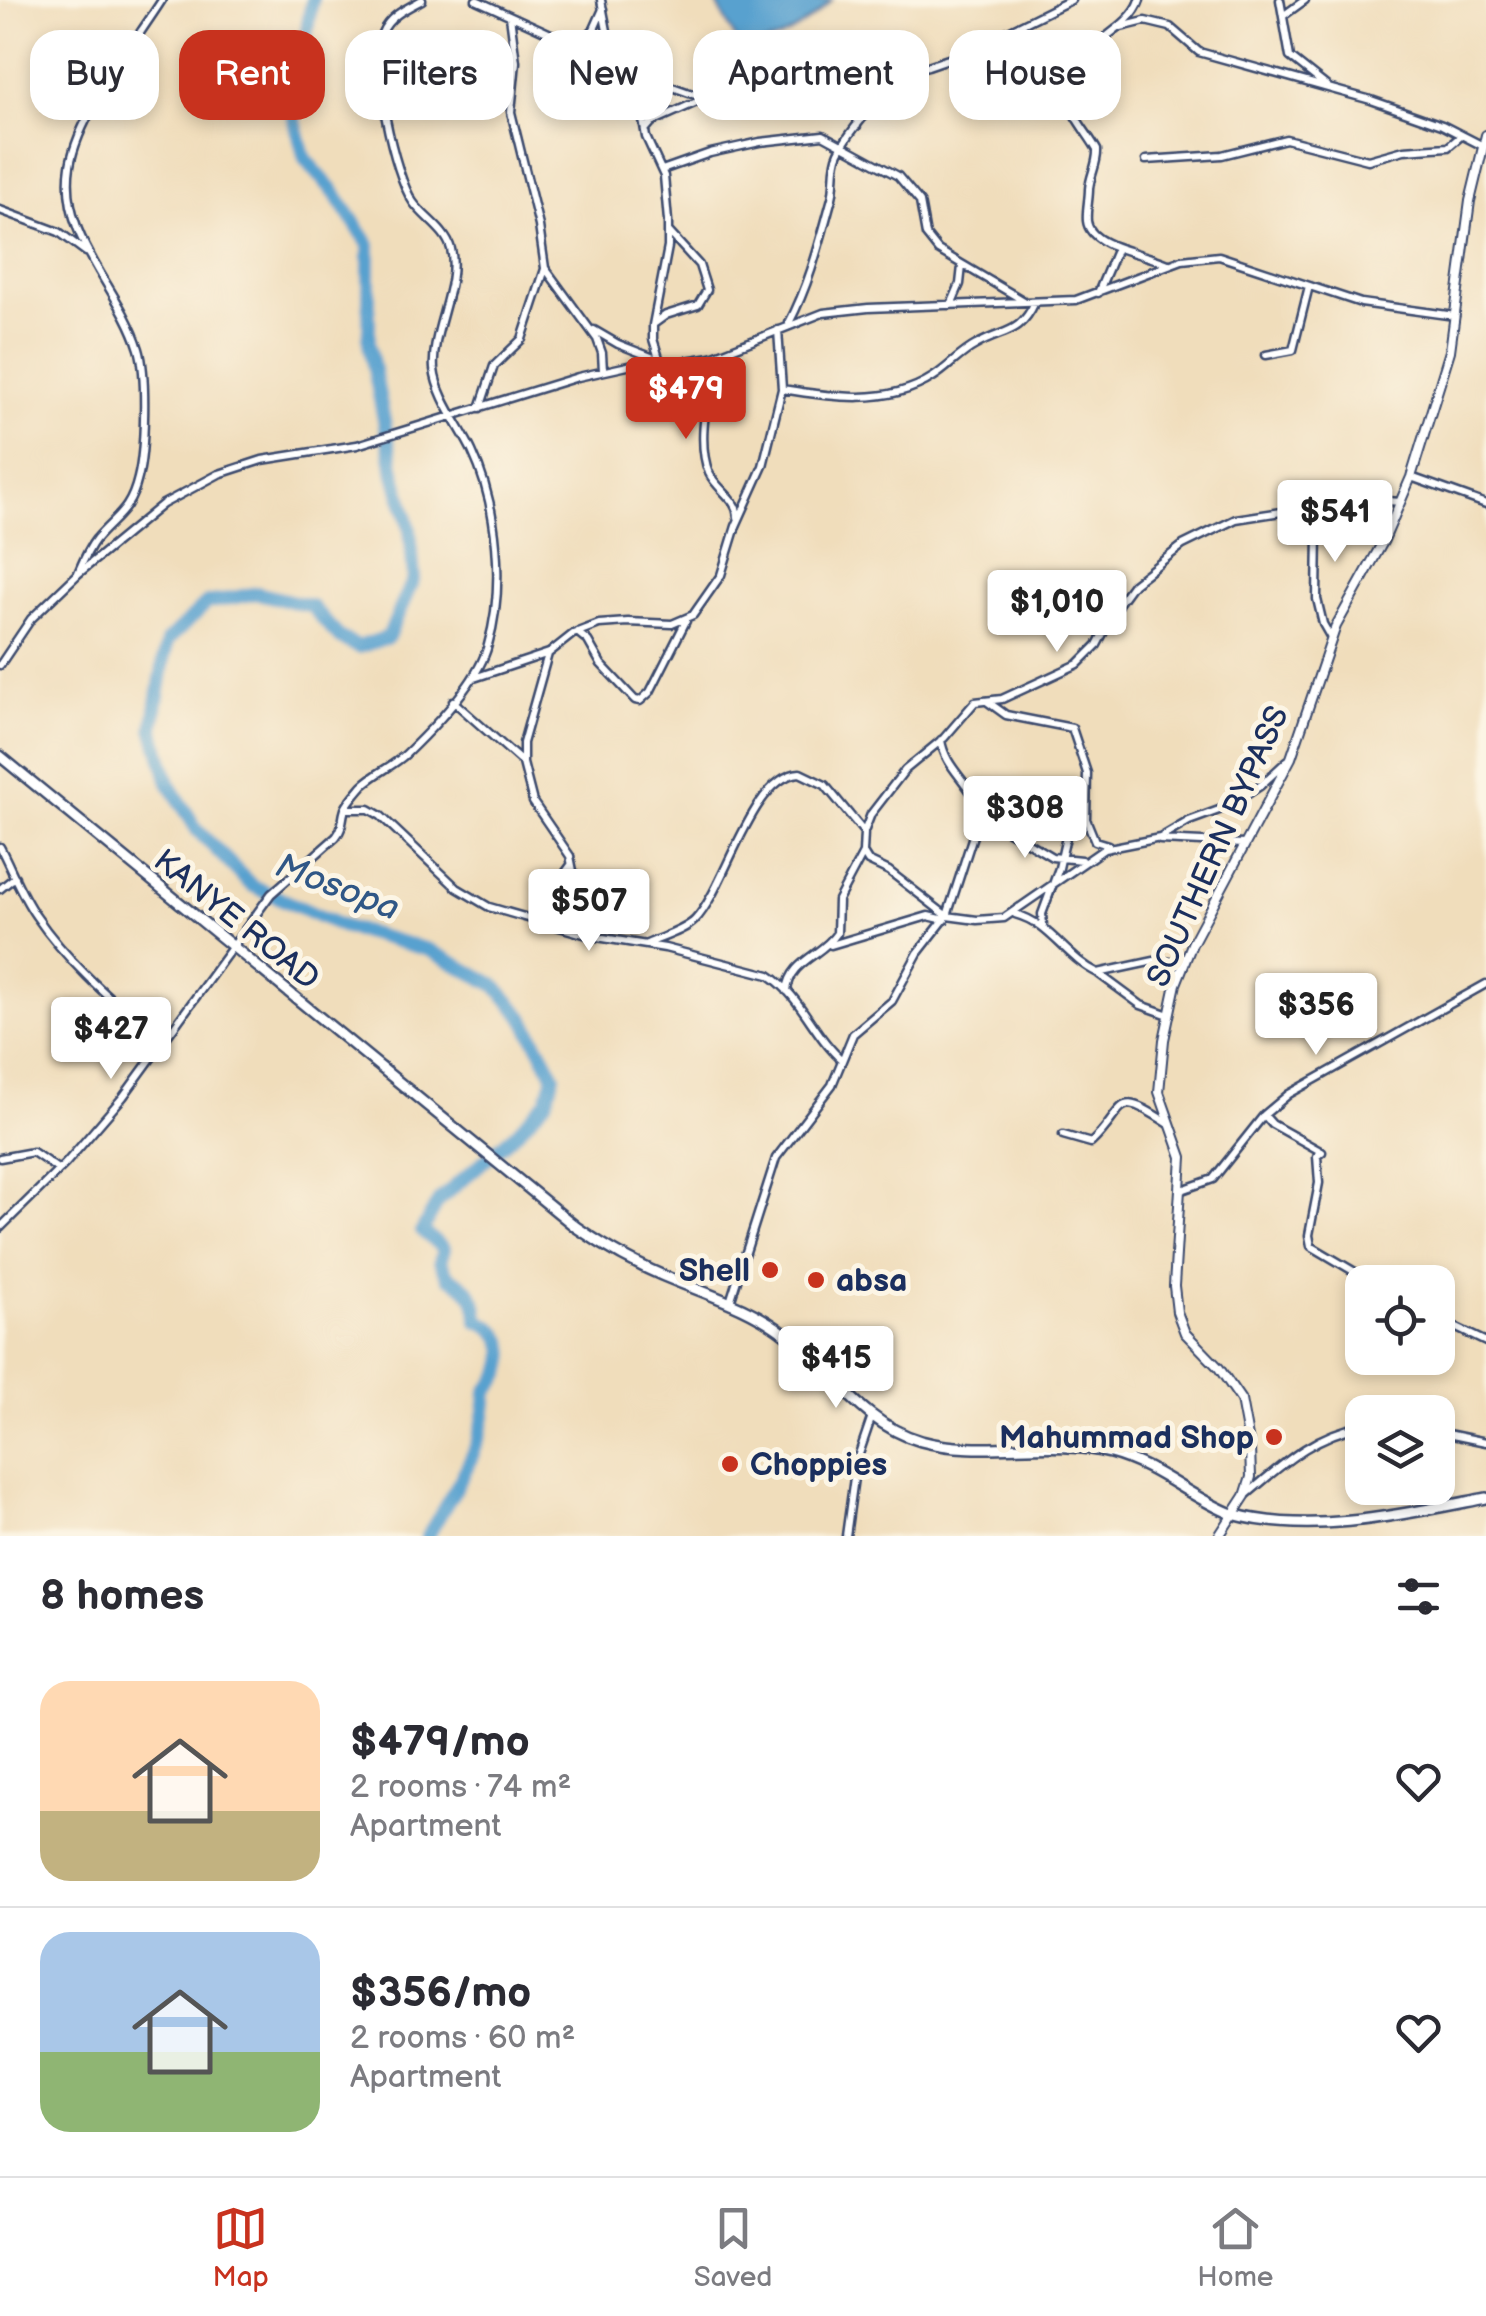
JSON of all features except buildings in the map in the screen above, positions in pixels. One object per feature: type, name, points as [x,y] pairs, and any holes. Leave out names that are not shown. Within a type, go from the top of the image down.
[{"type":"main road","name":"KANYE ROAD","points":[[1,758],[576,1227],[618,1254],[730,1302]]},
{"type":"main road","points":[[730,1302],[784,1332],[853,1401],[896,1432],[937,1445],[1108,1452],[1146,1465],[1231,1514],[1282,1528],[1356,1524],[1486,1498]]},
{"type":"street","points":[[78,574],[96,539],[118,520],[127,506],[140,472],[142,434],[140,350],[86,253],[71,202],[70,169],[76,144],[162,0]]},
{"type":"street","points":[[3,1224],[60,1170],[163,1045],[270,894],[336,837],[344,827],[345,808],[364,785],[405,755],[472,679],[484,657],[491,632],[496,542],[481,471],[439,390],[434,362],[452,266],[450,246],[413,203],[401,180],[393,156],[379,47],[381,34],[393,18],[422,0]]},
{"type":"street","points":[[476,0],[541,30]]},
{"type":"street","points":[[929,65],[960,55],[1071,0]]},
{"type":"street","points":[[1140,0],[1137,10],[1082,58],[1068,77],[1067,98],[1097,150],[1090,178],[1090,231],[1117,248],[1150,254],[1170,264]]},
{"type":"street","points":[[1280,0],[1290,57],[1332,90]]},
{"type":"street","points":[[1283,16],[1304,0]]},
{"type":"street","points":[[593,30],[602,4]]},
{"type":"street","points":[[602,4],[608,30]]},
{"type":"street","points":[[480,408],[494,366],[522,339],[545,268],[539,226],[511,112],[516,62],[510,16]]},
{"type":"street","points":[[1121,26],[1145,21],[1170,27],[1199,52],[1386,105],[1483,146]]},
{"type":"street","points":[[645,130],[652,122],[693,103]]},
{"type":"street","points":[[643,120],[662,170],[668,231],[653,325],[659,361]]},
{"type":"street","points":[[857,128],[858,120]]},
{"type":"street","points":[[788,326],[814,268],[833,191],[835,166],[844,145],[864,120]]},
{"type":"street","points":[[662,170],[710,153],[823,134],[898,176],[915,193],[926,235],[938,250],[1026,302]]},
{"type":"street","name":"SOUTHERN BYPASS","points":[[1245,1496],[1252,1477],[1241,1400],[1219,1368],[1185,1333],[1178,1312],[1174,1286],[1182,1157],[1161,1103],[1158,1078],[1169,1015],[1184,963],[1290,758],[1331,638],[1377,555],[1410,476],[1446,366],[1465,228],[1486,134]]},
{"type":"street","points":[[1146,160],[1222,155],[1286,139],[1368,160],[1404,150],[1441,149],[1461,136]]},
{"type":"street","points":[[0,210],[60,232],[86,253]]},
{"type":"street","points":[[653,325],[666,315],[698,305],[707,290],[699,265],[668,231]]},
{"type":"street","points":[[1098,294],[1117,248]]},
{"type":"street","points":[[0,665],[30,619],[78,574],[163,504],[219,474],[262,460],[356,445],[603,372],[637,364],[716,356],[788,326],[845,309],[1076,300],[1170,264],[1219,256],[1360,302],[1455,316]]},
{"type":"street","points":[[950,305],[960,284],[962,266]]},
{"type":"street","points":[[545,268],[589,326],[602,353],[603,372]]},
{"type":"street","points":[[1266,355],[1292,350],[1309,286]]},
{"type":"street","points":[[782,389],[846,398],[912,388],[979,342],[1018,328],[1036,302]]},
{"type":"street","points":[[589,326],[618,344],[659,361]]},
{"type":"street","points":[[577,632],[635,700],[640,701],[650,692],[686,620],[706,598],[720,574],[738,520],[763,466],[782,389],[778,330]]},
{"type":"street","points":[[716,356],[704,434],[706,462],[714,481],[736,504],[738,520]]},
{"type":"street","points":[[1410,476],[1486,504]]},
{"type":"street","points":[[787,991],[796,968],[837,933],[838,900],[863,853],[864,832],[871,814],[905,770],[942,740],[975,702],[1002,699],[1078,664],[1098,645],[1133,584],[1183,545],[1236,518],[1307,508],[1326,500],[1345,504],[1364,499],[1400,502]]},
{"type":"street","points":[[1307,508],[1318,531],[1317,599],[1331,638]]},
{"type":"street","points":[[472,679],[548,652],[577,632],[599,624],[672,624],[686,620]]},
{"type":"street","points":[[548,652],[524,742],[523,764],[533,802],[566,848],[578,906],[598,937]]},
{"type":"street","points":[[453,701],[523,764]]},
{"type":"street","points":[[987,701],[1006,715],[1072,728],[1087,772],[1086,825],[1099,843],[1111,846]]},
{"type":"street","points":[[942,740],[947,762],[970,789],[980,814],[1049,856],[1084,860]]},
{"type":"street","points":[[1154,840],[1243,798],[1290,758]]},
{"type":"street","points":[[644,945],[694,921],[762,799],[793,773],[807,775],[825,785],[864,832]]},
{"type":"street","points":[[1044,926],[1042,914],[1062,859],[1068,828],[1087,806]]},
{"type":"street","points":[[345,808],[373,811],[458,888],[489,907],[598,937],[758,971],[778,980],[817,1026],[828,1049],[842,1060]]},
{"type":"street","points":[[730,1302],[773,1164],[832,1085],[854,1034],[892,1001],[918,952],[946,918],[980,814]]},
{"type":"street","points":[[824,947],[931,916],[994,920],[1013,913],[1084,860],[1111,846],[1154,840],[1244,844]]},
{"type":"street","points":[[1,849],[48,931],[107,995],[163,1045]]},
{"type":"street","points":[[863,853],[946,918]]},
{"type":"street","points":[[530,919],[572,864]]},
{"type":"street","points":[[0,889],[15,877]]},
{"type":"street","points":[[1013,913],[1044,926],[1072,957],[1141,1005],[1169,1015]]},
{"type":"street","points":[[1098,974],[1154,962],[1184,963]]},
{"type":"street","points":[[1182,1190],[1213,1179],[1264,1115],[1303,1085],[1486,984]]},
{"type":"street","points":[[1063,1135],[1091,1142],[1122,1104],[1130,1103],[1170,1124]]},
{"type":"street","points":[[1264,1115],[1272,1124],[1322,1152],[1317,1160],[1319,1183],[1310,1246],[1345,1266]]},
{"type":"street","points":[[0,1158],[33,1152],[60,1170]]},
{"type":"street","points":[[1455,1327],[1486,1342]]},
{"type":"street","points":[[846,1536],[856,1463],[872,1415]]},
{"type":"street","points":[[1219,1536],[1245,1496],[1308,1445],[1345,1431]]},
{"type":"street","points":[[1455,1436],[1486,1442]]},
{"type":"water","points":[[715,0],[832,0],[794,30],[731,30]]},
{"type":"waterway","name":"Mosopa","points":[[312,0],[293,114],[305,159],[335,193],[369,245],[369,344],[394,471],[410,529],[414,578],[388,637],[358,647],[339,637],[311,606],[257,593],[207,603],[167,641],[153,728],[169,783],[197,830],[251,885],[341,926],[429,950],[495,985],[523,1017],[554,1075],[547,1100],[516,1133],[439,1200],[422,1231],[444,1249],[440,1261],[448,1277],[471,1294],[478,1321],[498,1333],[505,1352],[501,1372],[487,1391],[474,1450],[428,1536]]},
{"type":"place","name":"Shell","points":[[770,1270]]},
{"type":"place","name":"absa","points":[[816,1280]]},
{"type":"place","name":"Mahummad Shop","points":[[1274,1437]]},
{"type":"place","name":"Choppies","points":[[730,1464]]}]
